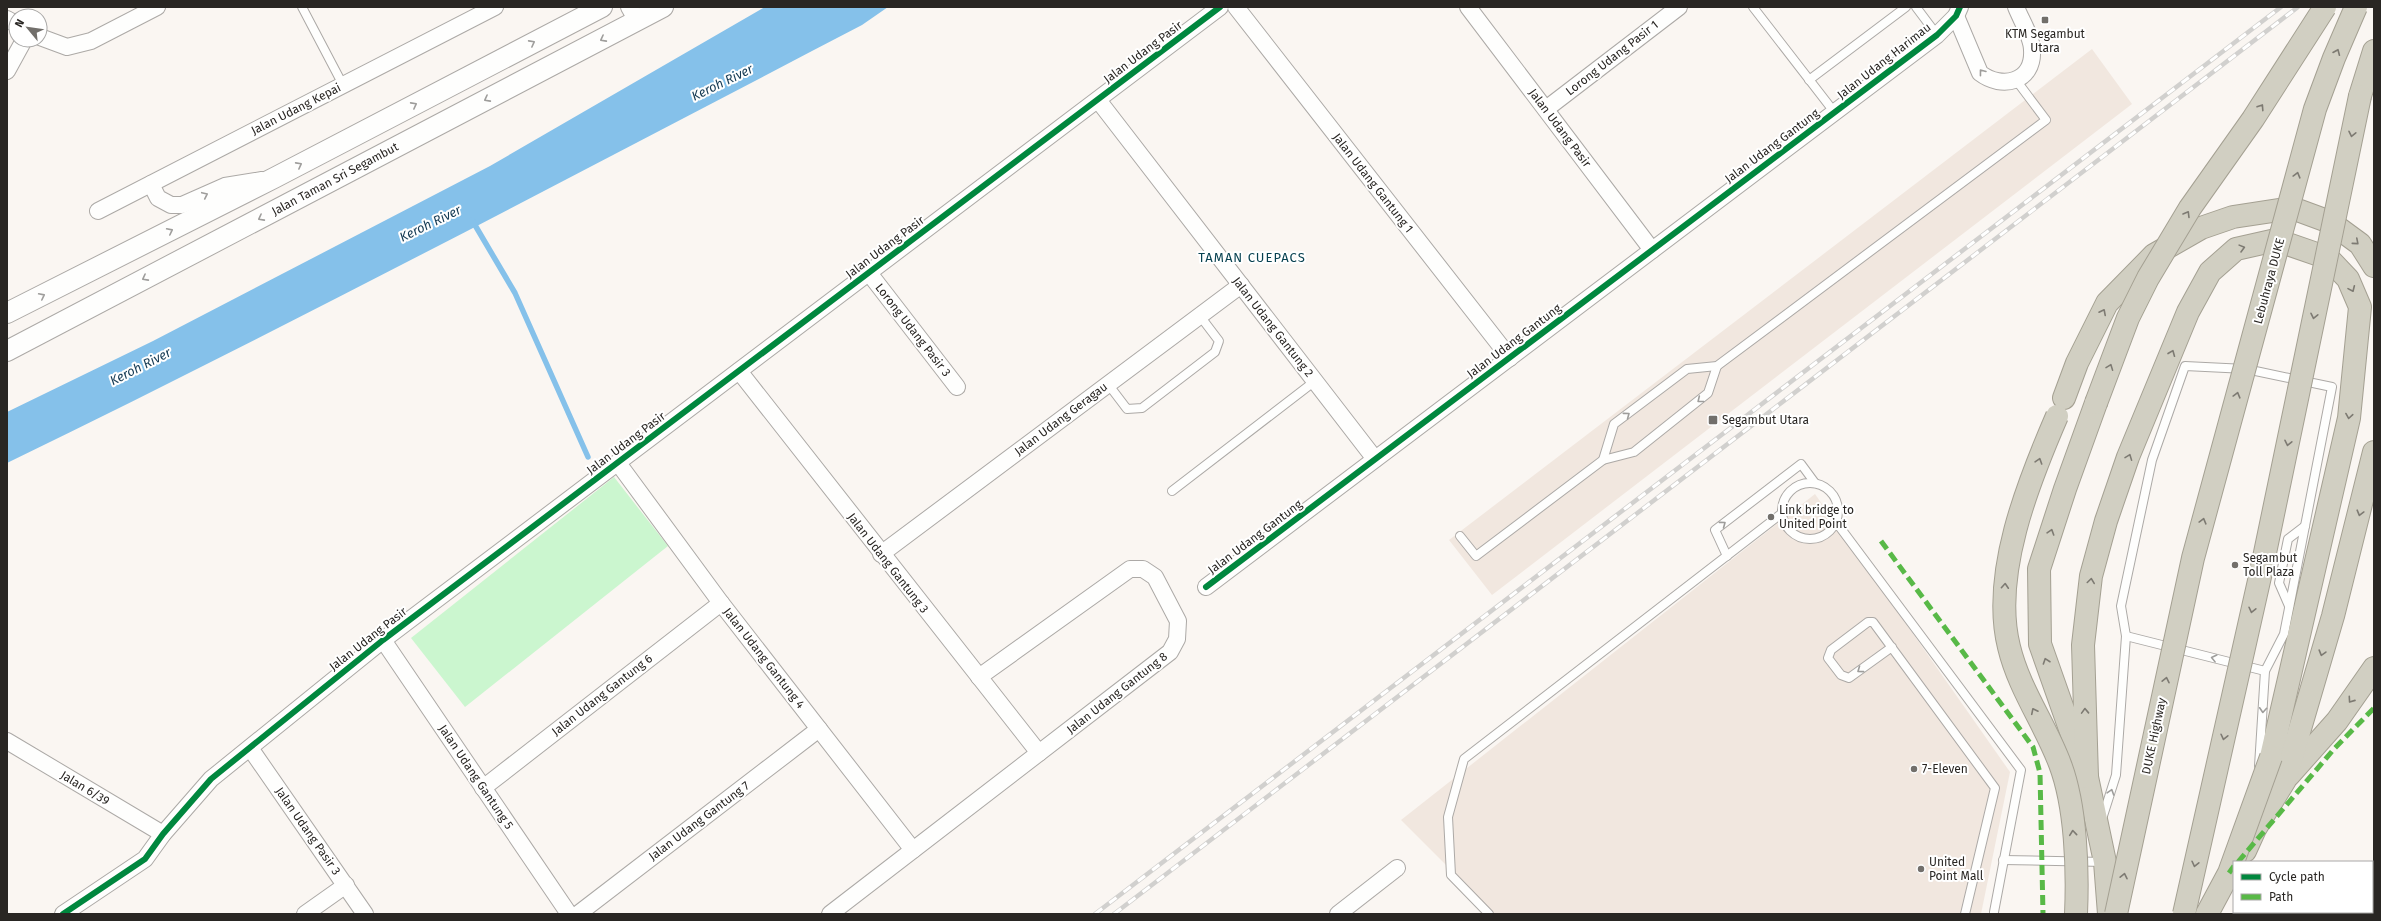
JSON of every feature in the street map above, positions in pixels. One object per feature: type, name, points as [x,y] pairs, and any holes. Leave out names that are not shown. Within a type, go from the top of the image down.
[{"type":"highway","points":[[2109,914],[2105,862],[2087,778],[2040,644],[2039,569],[2096,404],[2128,318],[2148,278],[2190,208],[2253,119],[2325,7]]},
{"type":"highway","name":"Lebuhraya DUKE","points":[[2116,914],[2195,551],[2315,109],[2334,58],[2356,7]]},
{"type":"highway","points":[[2184,914],[2261,572],[2360,96],[2374,51]]},
{"type":"highway","points":[[2076,914],[2074,834],[2068,797],[2060,764],[2020,682],[2008,647],[2004,608],[2006,577],[2012,542],[2042,451],[2077,363],[2107,303],[2154,255],[2201,228],[2234,217],[2292,208],[2330,222],[2360,244],[2374,266]]},
{"type":"highway","points":[[2087,778],[2082,645],[2091,576],[2106,521],[2128,457],[2188,312],[2210,272],[2236,249],[2276,240],[2328,258],[2348,279],[2360,307],[2349,418],[2271,757],[2233,861]]},
{"type":"highway","points":[[2285,780],[2333,616],[2374,452]]},
{"type":"highway","points":[[2240,861],[2255,829],[2285,780],[2337,721],[2374,668]]},
{"type":"highway","points":[[2207,914],[2229,873],[2233,862]]},
{"type":"highway","points":[[2217,914],[2233,879]]},
{"type":"street","points":[[48,40],[67,47],[91,41],[157,7]]},
{"type":"street","name":"Jalan Udang Kepai","points":[[98,211],[495,7]]},
{"type":"street","points":[[7,314],[274,178],[602,7]]},
{"type":"street","name":"Jalan Taman Sri Segambut","points":[[7,351],[633,14],[663,7]]},
{"type":"street","name":"Jalan Udang Pasir","points":[[63,914],[145,859],[163,834],[211,779],[383,640],[1220,7]]},
{"type":"street","name":"Jalan Udang Gantung 1","points":[[1236,7],[1510,358]]},
{"type":"street","name":"Jalan Udang Pasir","points":[[1468,7],[1652,250]]},
{"type":"street","name":"Lorong Udang Pasir 1","points":[[1546,109],[1679,7]]},
{"type":"street","points":[[1958,11],[1980,73],[1998,83],[2016,80],[2029,67],[2032,48],[2016,7]]},
{"type":"street","name":"Jalan Udang Harimau","points":[[1835,113],[1937,35],[1958,11]]},
{"type":"street","points":[[7,71],[20,48]]},
{"type":"street","name":"Jalan Udang Gantung 2","points":[[1098,100],[1376,459]]},
{"type":"street","name":"Jalan Udang Gantung","points":[[1206,588],[1835,113]]},
{"type":"street","points":[[151,184],[158,198],[170,205],[182,205],[225,186],[274,178]]},
{"type":"street","name":"Lorong Udang Pasir 3","points":[[869,273],[957,387]]},
{"type":"street","name":"Jalan Udang Geragau","points":[[881,554],[1241,285]]},
{"type":"street","name":"Jalan Udang Gantung 3","points":[[739,371],[881,554],[1039,753]]},
{"type":"street","name":"Jalan Udang Gantung 4","points":[[618,463],[721,602],[913,850]]},
{"type":"street","name":"Jalan Udang Gantung 8","points":[[830,914],[1170,652],[1177,639],[1178,621],[1155,578],[1143,569],[1130,569],[979,677]]},
{"type":"street","name":"Jalan Udang Gantung 6","points":[[483,788],[721,602]]},
{"type":"street","name":"Jalan Udang Gantung 5","points":[[383,640],[569,914]]},
{"type":"street","name":"Jalan Udang Gantung 7","points":[[578,914],[819,729]]},
{"type":"street","name":"Jalan 6/39","points":[[7,741],[163,834]]},
{"type":"street","name":"Jalan Udang Pasir 3","points":[[250,748],[365,914]]},
{"type":"street","points":[[1338,914],[1397,868]]},
{"type":"street","points":[[306,914],[346,885]]},
{"type":"lane","points":[[302,7],[343,85]]},
{"type":"lane","points":[[1753,7],[1835,113]]},
{"type":"lane","points":[[1809,80],[1906,7]]},
{"type":"lane","points":[[1916,7],[1937,35]]},
{"type":"lane","points":[[1603,460],[1614,424],[1687,369],[1717,366],[2046,120],[2016,80]]},
{"type":"lane","points":[[1108,384],[1127,409],[1142,408],[1215,352],[1218,341],[1200,316]]},
{"type":"lane","points":[[1460,536],[1476,556],[1603,460],[1634,452],[1708,393],[1717,366]]},
{"type":"lane","points":[[2099,829],[2116,775],[2126,636],[2120,606],[2152,460],[2185,366],[2246,369],[2332,387],[2284,634],[2265,671],[2255,829]]},
{"type":"lane","points":[[1172,491],[1315,381]]},
{"type":"lane","points":[[1727,556],[1715,530],[1801,464],[1815,483]]},
{"type":"lane","points":[[1815,483],[1827,488],[1834,495],[1838,504],[1836,522],[1823,536],[1805,539],[1789,531],[1781,514],[1785,496],[1792,488],[1800,484],[1815,483]]},
{"type":"lane","points":[[1489,914],[1451,875],[1448,817],[1464,759],[1781,514]]},
{"type":"lane","points":[[1836,522],[2021,770],[1994,912]]},
{"type":"lane","points":[[2289,606],[2278,583],[2288,539],[2305,526]]},
{"type":"lane","points":[[1892,647],[1849,678],[1841,675],[1828,658],[1830,650],[1868,622],[1873,622],[1892,647],[1996,788],[1965,914]]},
{"type":"lane","points":[[2126,636],[2265,671]]},
{"type":"lane","points":[[2003,860],[2105,862]]},
{"type":"shaded area","points":[[2092,49],[2132,104],[1492,595],[1449,540]]},
{"type":"shaded area","points":[[1815,494],[2010,772],[1981,914],[1495,914],[1401,820]]},
{"type":"green space","points":[[614,477],[668,546],[465,707],[411,638]]},
{"type":"water","name":"Keroh River","points":[[765,7],[888,7],[862,25],[436,247],[115,410],[7,463],[7,412],[153,341],[490,166]]},
{"type":"waterway","points":[[472,220],[515,293],[588,457]]},
{"type":"railway","points":[[1095,914],[2281,7]]},
{"type":"railway","points":[[1114,914],[2298,7]]},
{"type":"marked path","points":[[1881,541],[2033,747],[2040,773],[2043,914]]},
{"type":"marked path","points":[[2239,861],[2334,749],[2374,708]]},
{"type":"marked path","points":[[2229,873],[2233,867]]},
{"type":"cycle path","points":[[63,914],[145,859],[163,834],[211,779],[383,640],[1220,7]]},
{"type":"cycle path","points":[[1206,587],[1937,35],[1956,16],[1960,7]]},
{"type":"place","name":"KTM Segambut Utara","points":[[2045,20]]},
{"type":"place","name":"Segambut Utara","points":[[1713,420]]},
{"type":"place","name":"Link bridge to United Point","points":[[1771,517]]},
{"type":"place","name":"Segambut Toll Plaza","points":[[2235,565]]},
{"type":"place","name":"7-Eleven","points":[[1914,769]]},
{"type":"place","name":"United Point Mall","points":[[1921,869]]},
{"type":"district","name":"TAMAN CUEPACS","points":[[1252,257]]}]
